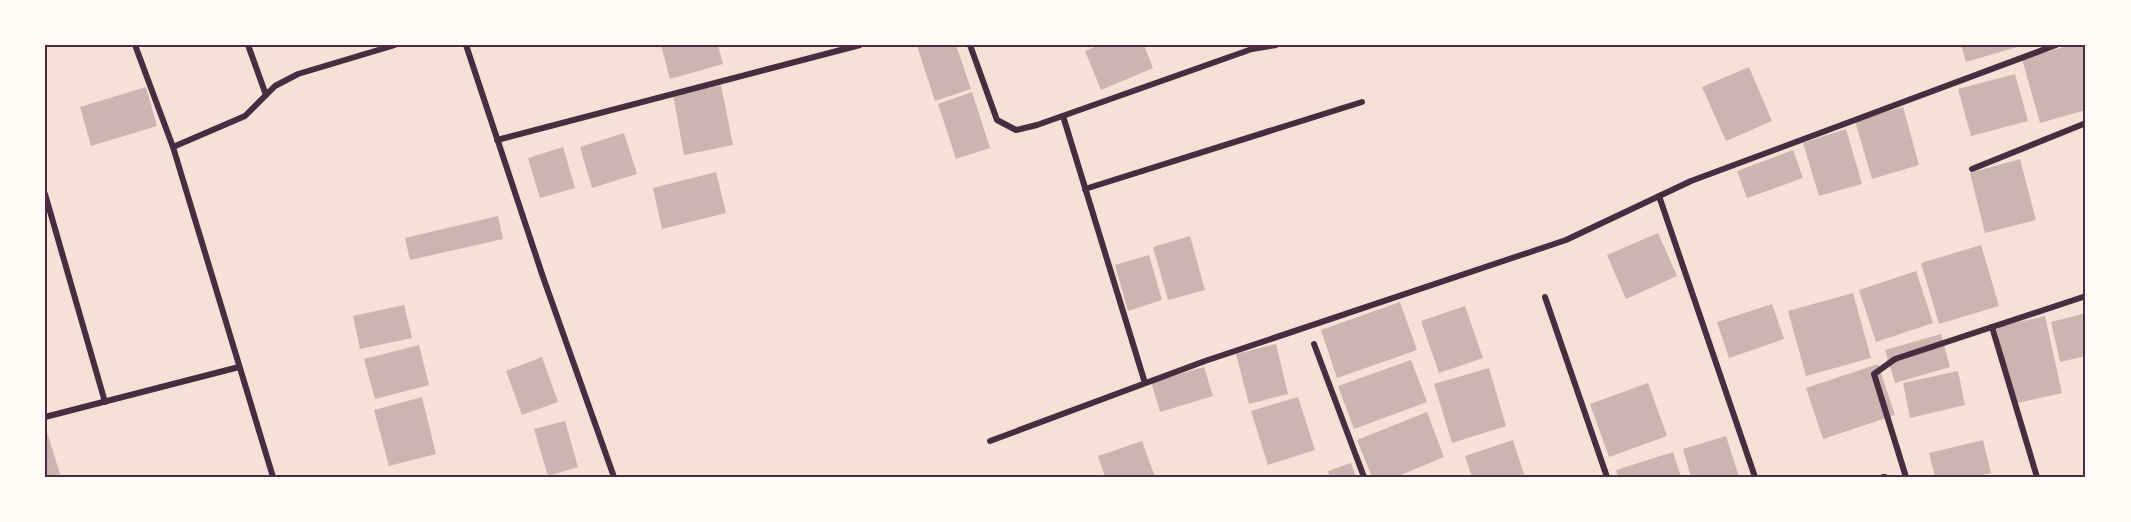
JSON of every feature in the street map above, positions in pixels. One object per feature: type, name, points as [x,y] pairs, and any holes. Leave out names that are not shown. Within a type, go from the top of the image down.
[{"type":"street","points":[[135,45],[173,147],[273,477]]},
{"type":"street","points":[[248,45],[266,95]]},
{"type":"street","points":[[173,147],[245,116],[275,86],[298,74],[394,45]]},
{"type":"street","points":[[466,45],[614,477]]},
{"type":"street","points":[[497,140],[860,45]]},
{"type":"street","points":[[970,45],[997,120],[1016,130],[1063,116],[1251,47],[1276,45]]},
{"type":"street","points":[[990,441],[1205,361],[1566,240],[1690,181],[2056,45]]},
{"type":"street","points":[[1085,189],[1362,102]]},
{"type":"street","points":[[1063,116],[1145,384]]},
{"type":"street","points":[[1972,169],[2086,123]]},
{"type":"street","points":[[45,194],[105,402]]},
{"type":"street","points":[[1659,196],[1755,477]]},
{"type":"street","points":[[1906,477],[1874,374],[1895,359],[2086,296]]},
{"type":"street","points":[[1545,297],[1607,477]]},
{"type":"street","points":[[1992,327],[2037,477]]},
{"type":"street","points":[[1314,344],[1364,477]]},
{"type":"street","points":[[45,417],[239,368]]},
{"type":"building","points":[[661,45],[718,45],[723,64],[670,79]]},
{"type":"building","points":[[956,45],[971,89],[935,101],[917,46]]},
{"type":"building","points":[[1100,45],[1144,45],[1153,68],[1101,90],[1085,51]]},
{"type":"building","points":[[1961,45],[2016,45],[2017,47],[1966,62]]},
{"type":"building","points":[[2071,45],[2083,45],[2086,55],[2086,110],[2040,123],[2022,59]]},
{"type":"building","points":[[1749,67],[1772,121],[1726,141],[1702,87]]},
{"type":"building","points":[[2015,74],[2028,121],[1971,136],[1958,89]]},
{"type":"building","points":[[721,85],[733,145],[684,155],[673,95]]},
{"type":"building","points":[[146,87],[157,126],[91,146],[80,107]]},
{"type":"building","points":[[972,92],[990,148],[956,159],[938,104]]},
{"type":"building","points":[[1903,107],[1919,165],[1872,179],[1855,121]]},
{"type":"building","points":[[1846,129],[1862,184],[1819,196],[1803,143]]},
{"type":"building","points":[[624,133],[637,174],[592,188],[580,147]]},
{"type":"building","points":[[563,147],[575,188],[540,198],[528,158]]},
{"type":"building","points":[[1793,150],[1803,178],[1747,198],[1737,171]]},
{"type":"building","points":[[2020,159],[2036,220],[1985,233],[1970,173]]},
{"type":"building","points":[[716,172],[726,213],[662,229],[653,188]]},
{"type":"building","points":[[498,216],[503,239],[410,260],[405,238]]},
{"type":"building","points":[[1658,233],[1677,276],[1626,299],[1607,255]]},
{"type":"building","points":[[1190,236],[1205,290],[1168,300],[1153,247]]},
{"type":"building","points":[[1981,245],[1999,306],[1939,324],[1921,263]]},
{"type":"building","points":[[1149,255],[1162,300],[1128,311],[1115,265]]},
{"type":"building","points":[[1916,271],[1933,323],[1876,342],[1859,290]]},
{"type":"building","points":[[1853,293],[1871,358],[1806,376],[1788,311]]},
{"type":"building","points":[[1400,302],[1417,350],[1337,378],[1321,330]]},
{"type":"building","points":[[1772,304],[1784,339],[1729,358],[1717,322]]},
{"type":"building","points":[[404,305],[412,338],[360,349],[353,316]]},
{"type":"building","points":[[1465,306],[1483,358],[1439,373],[1421,321]]},
{"type":"building","points":[[2086,313],[2086,356],[2060,362],[2051,322]]},
{"type":"building","points":[[2045,316],[2062,393],[2013,404],[1996,327]]},
{"type":"building","points":[[1941,334],[1950,367],[1895,383],[1885,350]]},
{"type":"building","points":[[1276,344],[1288,394],[1249,404],[1236,354]]},
{"type":"building","points":[[419,345],[429,385],[375,399],[364,359]]},
{"type":"building","points":[[542,357],[558,402],[522,415],[506,371]]},
{"type":"building","points":[[1411,360],[1427,402],[1354,429],[1338,386]]},
{"type":"building","points":[[1878,364],[1895,415],[1823,439],[1806,388]]},
{"type":"building","points":[[1204,367],[1213,396],[1160,412],[1151,382]]},
{"type":"building","points":[[1489,368],[1506,426],[1452,443],[1434,384]]},
{"type":"building","points":[[1958,371],[1965,405],[1910,418],[1903,383]]},
{"type":"building","points":[[1648,383],[1667,436],[1609,457],[1590,404]]},
{"type":"building","points":[[422,397],[436,454],[389,466],[374,410]]},
{"type":"building","points":[[1298,397],[1315,450],[1268,465],[1251,411]]},
{"type":"building","points":[[1427,412],[1444,457],[1396,477],[1372,477],[1357,440]]},
{"type":"building","points":[[565,421],[578,467],[548,476],[534,429]]},
{"type":"building","points":[[46,429],[61,477],[45,477]]},
{"type":"building","points":[[1726,436],[1739,477],[1691,477],[1683,449]]},
{"type":"building","points":[[1513,440],[1525,477],[1472,477],[1465,456]]},
{"type":"building","points":[[1983,440],[1991,473],[1973,477],[1935,477],[1929,453]]},
{"type":"building","points":[[1142,441],[1155,477],[1105,477],[1098,456]]},
{"type":"building","points":[[1673,452],[1681,477],[1618,477],[1616,470]]},
{"type":"building","points":[[1351,463],[1356,477],[1330,477],[1328,471]]}]
